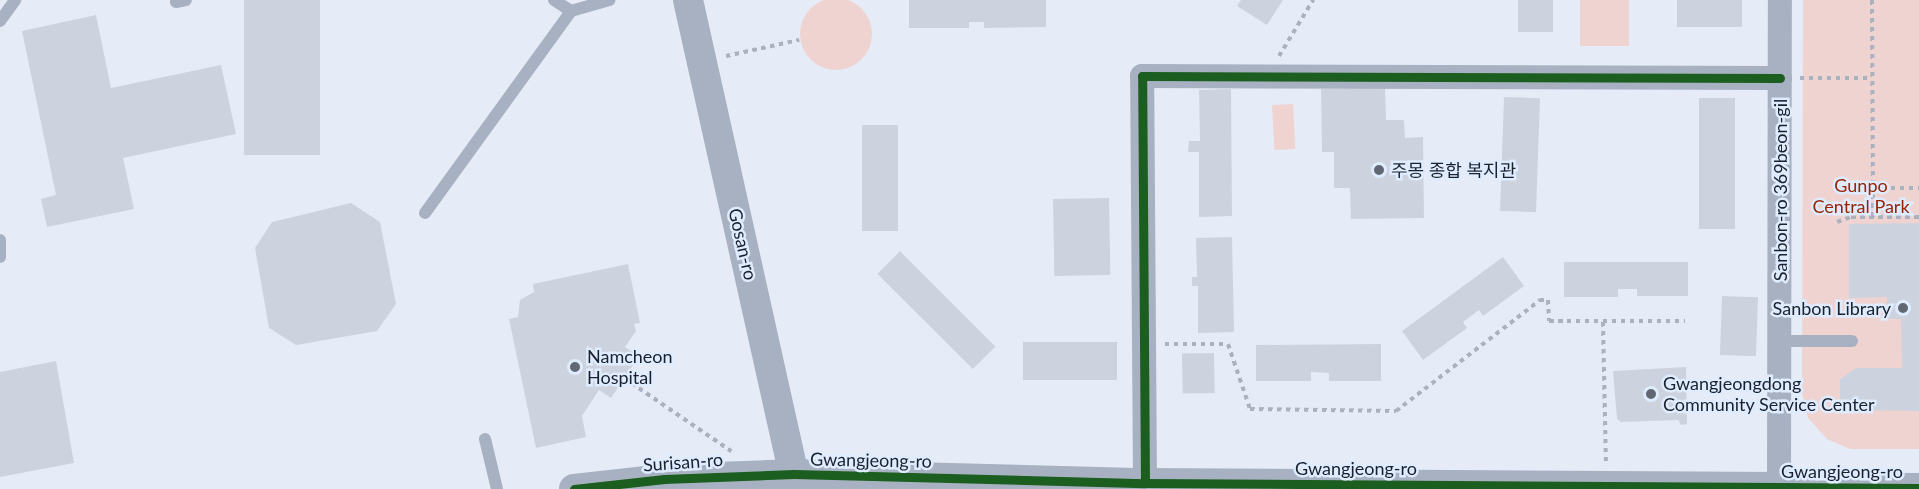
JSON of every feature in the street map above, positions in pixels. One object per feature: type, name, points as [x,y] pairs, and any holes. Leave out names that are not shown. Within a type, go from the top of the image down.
[{"type":"street","name":"Gosan-ro","points":[[688,0],[786,479]]},
{"type":"street","name":"Sanbon-ro 369beon-gil","points":[[1779,487],[1780,0]]},
{"type":"street","points":[[1145,483],[1146,344],[1142,76],[1780,78]]},
{"type":"street","name":"Surisan-ro","points":[[574,489],[664,479],[786,479]]},
{"type":"street","name":"Gwangjeong-ro","points":[[786,479],[1145,483],[1175,486],[1919,488]]},
{"type":"lane","points":[[0,21],[15,0]]},
{"type":"lane","points":[[554,0],[571,11]]},
{"type":"lane","points":[[425,213],[571,11],[609,0]]},
{"type":"lane","points":[[0,240],[0,257]]},
{"type":"lane","points":[[1779,340],[1852,341]]},
{"type":"lane","points":[[485,439],[497,489]]},
{"type":"path","points":[[1277,58],[1313,0]]},
{"type":"path","points":[[1872,0],[1873,217]]},
{"type":"path","points":[[702,61],[799,40]]},
{"type":"path","points":[[1780,78],[1871,78]]},
{"type":"path","points":[[1874,188],[1919,188]]},
{"type":"path","points":[[1837,222],[1873,217],[1919,217]]},
{"type":"path","points":[[1146,344],[1228,344],[1250,409],[1396,411],[1540,300],[1548,300],[1549,321],[1685,321]]},
{"type":"path","points":[[1603,322],[1607,486]]},
{"type":"path","points":[[624,378],[786,479]]},
{"type":"green space","points":[[843,-2],[862,8],[870,20],[872,34],[870,48],[862,60],[850,68],[829,70],[810,60],[802,48],[800,27],[810,8],[822,0]]},
{"type":"green space","points":[[1580,0],[1629,0],[1629,46],[1580,46]]},
{"type":"green space","name":"Gunpo Central Park","points":[[1803,0],[1919,0],[1919,449],[1850,449],[1827,439],[1808,418],[1802,393]]},
{"type":"green space","points":[[1293,104],[1295,149],[1274,150],[1272,105]]},
{"type":"building","points":[[244,0],[320,0],[320,155],[244,155]]},
{"type":"building","points":[[909,0],[1046,0],[1046,27],[984,28],[984,22],[969,22],[969,28],[909,28]]},
{"type":"building","points":[[1241,0],[1283,0],[1267,25],[1237,6]]},
{"type":"building","points":[[1518,0],[1553,0],[1553,32],[1518,32]]},
{"type":"building","points":[[1677,0],[1742,0],[1742,27],[1677,27]]},
{"type":"building","points":[[96,15],[111,88],[221,65],[236,134],[123,158],[134,209],[47,227],[41,199],[56,195],[22,31]]},
{"type":"building","name":"주몽 종합 복지관","points":[[1385,88],[1386,120],[1404,120],[1405,138],[1423,137],[1424,218],[1351,219],[1350,188],[1334,188],[1334,152],[1322,152],[1321,89]]},
{"type":"building","points":[[1231,89],[1232,216],[1199,217],[1199,152],[1188,152],[1189,141],[1200,141],[1199,90]]},
{"type":"building","points":[[1504,97],[1540,98],[1536,212],[1500,211]]},
{"type":"building","points":[[1699,98],[1735,98],[1735,229],[1699,229]]},
{"type":"building","points":[[862,125],[898,125],[898,231],[862,231]]},
{"type":"building","points":[[1109,198],[1110,275],[1054,276],[1053,199]]},
{"type":"building","points":[[351,203],[380,222],[396,304],[377,331],[296,345],[269,328],[255,248],[272,222]]},
{"type":"building","name":"Sanbon Library","points":[[1919,223],[1919,411],[1853,410],[1840,400],[1840,379],[1856,368],[1902,368],[1901,319],[1887,319],[1887,297],[1849,298],[1849,224]]},
{"type":"building","points":[[1232,237],[1234,332],[1198,333],[1198,286],[1192,286],[1192,277],[1197,277],[1196,238]]},
{"type":"building","points":[[900,251],[995,346],[973,369],[877,274]]},
{"type":"building","points":[[1503,257],[1524,286],[1483,316],[1479,310],[1463,322],[1467,328],[1423,360],[1402,331]]},
{"type":"building","points":[[1564,262],[1688,262],[1688,296],[1637,296],[1637,289],[1618,289],[1618,297],[1564,297]]},
{"type":"building","name":"Namcheon Hospital","points":[[628,264],[640,323],[634,324],[636,331],[625,347],[639,356],[611,398],[599,390],[582,416],[586,437],[536,448],[509,319],[518,317],[520,300],[534,292],[533,284]]},
{"type":"building","points":[[1722,296],[1758,297],[1756,356],[1720,355]]},
{"type":"building","points":[[1023,342],[1117,342],[1117,380],[1023,380]]},
{"type":"building","points":[[1381,344],[1381,381],[1329,381],[1329,373],[1311,372],[1311,381],[1256,381],[1256,345]]},
{"type":"building","points":[[1214,353],[1215,393],[1183,394],[1182,354]]},
{"type":"building","points":[[56,361],[74,463],[0,477],[0,372]]},
{"type":"building","name":"Gwangjeongdong Community Service Center","points":[[1686,367],[1687,424],[1681,425],[1678,420],[1621,422],[1617,419],[1613,371]]},
{"type":"cycle path","points":[[1145,483],[1142,76],[1780,78]]},
{"type":"cycle path","points":[[574,489],[664,479],[794,474],[1145,483],[1919,488]]},
{"type":"place","name":"주몽 종합 복지관","points":[[1379,170]]},
{"type":"place","name":"Sanbon Library","points":[[1903,308]]},
{"type":"place","name":"Namcheon Hospital","points":[[575,367]]},
{"type":"place","name":"Gwangjeongdong Community Service Center","points":[[1651,394]]}]
